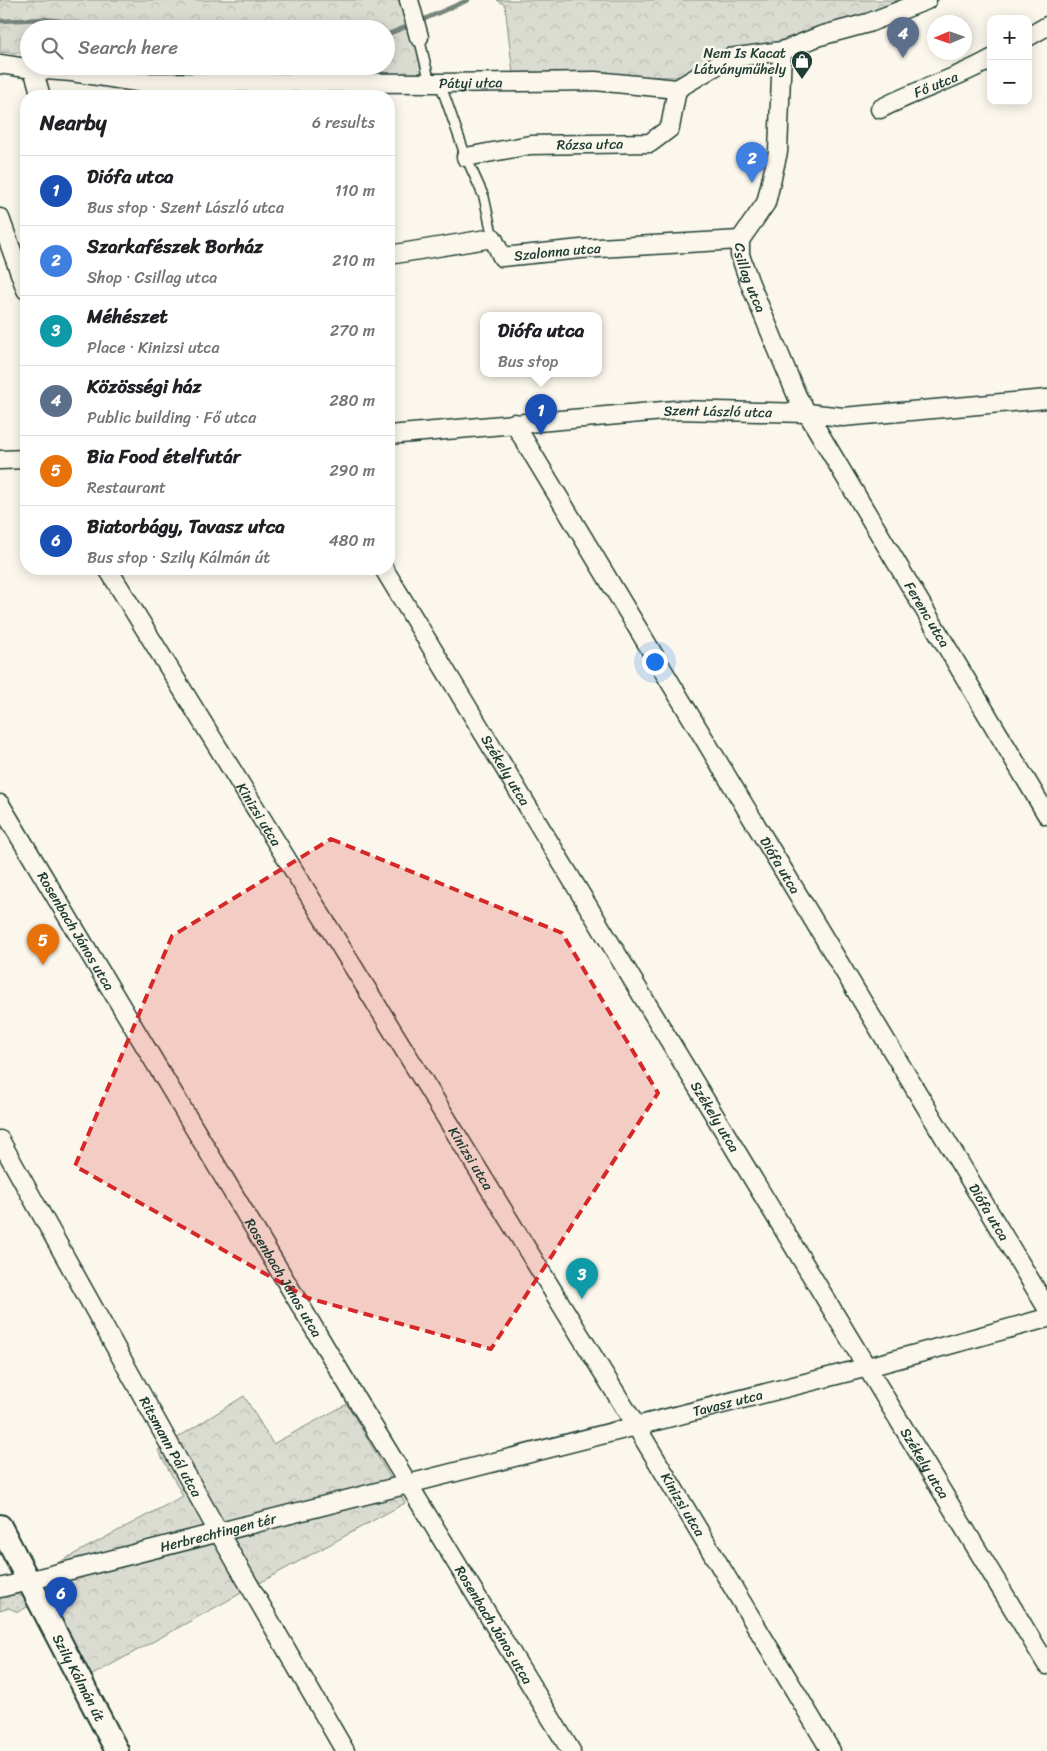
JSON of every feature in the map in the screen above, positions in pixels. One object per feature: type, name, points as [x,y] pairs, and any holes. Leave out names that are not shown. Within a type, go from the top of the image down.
[{"type":"street","points":[[409,0],[419,37]]},
{"type":"street","points":[[677,89],[729,58],[782,51],[820,36],[868,23],[927,0]]},
{"type":"street","points":[[1032,35],[1047,26]]},
{"type":"street","name":"Csillag utca","points":[[782,51],[778,152],[766,203],[740,240],[740,255],[797,396],[807,413]]},
{"type":"street","name":"Fő utca","points":[[880,109],[989,60]]},
{"type":"street","name":"Pátyi utca","points":[[0,64],[20,67]]},
{"type":"street","points":[[35,75],[39,90]]},
{"type":"street","name":"Pátyi utca","points":[[92,75],[137,82],[435,83],[595,81],[677,89]]},
{"type":"street","name":"Rózsa utca","points":[[466,157],[530,145],[650,143],[670,128],[677,89]]},
{"type":"street","points":[[0,218],[20,273]]},
{"type":"street","points":[[395,254],[493,238]]},
{"type":"street","name":"Szalonna utca","points":[[493,238],[502,257],[581,249],[740,240]]},
{"type":"street","name":"Szent László utca","points":[[395,434],[675,410],[807,413],[843,416],[1047,398]]},
{"type":"street","name":"Ferenc utca","points":[[807,413],[1047,815]]},
{"type":"street","name":"Diófa utca","points":[[514,424],[1047,1308]]},
{"type":"street","points":[[0,460],[20,458]]},
{"type":"street","name":"Kinizsi utca","points":[[112,575],[636,1426],[831,1751]]},
{"type":"street","name":"Székely utca","points":[[388,575],[1047,1665]]},
{"type":"street","name":"Rosenbach János utca","points":[[0,804],[408,1484],[571,1751]]},
{"type":"street","name":"Ritsmann Pál utca","points":[[0,1140],[218,1532],[345,1751]]},
{"type":"street","name":"Tavasz utca","points":[[408,1484],[868,1367],[1047,1318]]},
{"type":"street","name":"Herbrechtingen tér","points":[[28,1580],[408,1484]]},
{"type":"street","name":"Szily Kálmán út","points":[[0,1526],[117,1751]]},
{"type":"street","points":[[0,1588],[28,1580]]},
{"type":"lane","points":[[419,37],[435,83],[484,197],[493,238]]},
{"type":"highlighted area","points":[[331,839],[562,933],[658,1093],[491,1349],[308,1298],[75,1166],[172,936]]},
{"type":"green space","points":[[0,0],[409,0],[430,83],[169,81],[128,75],[395,75],[395,20],[20,20],[20,53],[0,52]]},
{"type":"green space","points":[[497,0],[939,0],[676,77],[513,74],[505,5]]},
{"type":"green space","points":[[244,1396],[273,1444],[347,1404],[405,1503],[85,1679],[35,1575],[183,1496],[158,1450]]},
{"type":"green space","points":[[5,1594],[20,1595],[31,1605],[18,1612],[9,1608],[0,1611],[0,1596]]},
{"type":"waterway","points":[[420,21],[468,0]]},
{"type":"waterway","points":[[0,21],[20,20]]},
{"type":"waterway","points":[[22,20],[52,20]]},
{"type":"waterway","points":[[395,31],[413,24]]},
{"type":"place","name":"Közösségi ház","points":[[903,58]]},
{"type":"place","name":"Nem Is Kacat Látványműhely","points":[[802,80]]},
{"type":"place","name":"Szarkafészek Borház","points":[[752,183]]},
{"type":"place","name":"Diófa utca","points":[[541,435]]},
{"type":"place","name":"Bia Food ételfutár","points":[[43,965]]},
{"type":"place","name":"Méhészet","points":[[582,1299]]},
{"type":"place","name":"Biatorbágy, Tavasz utca","points":[[61,1618]]}]
